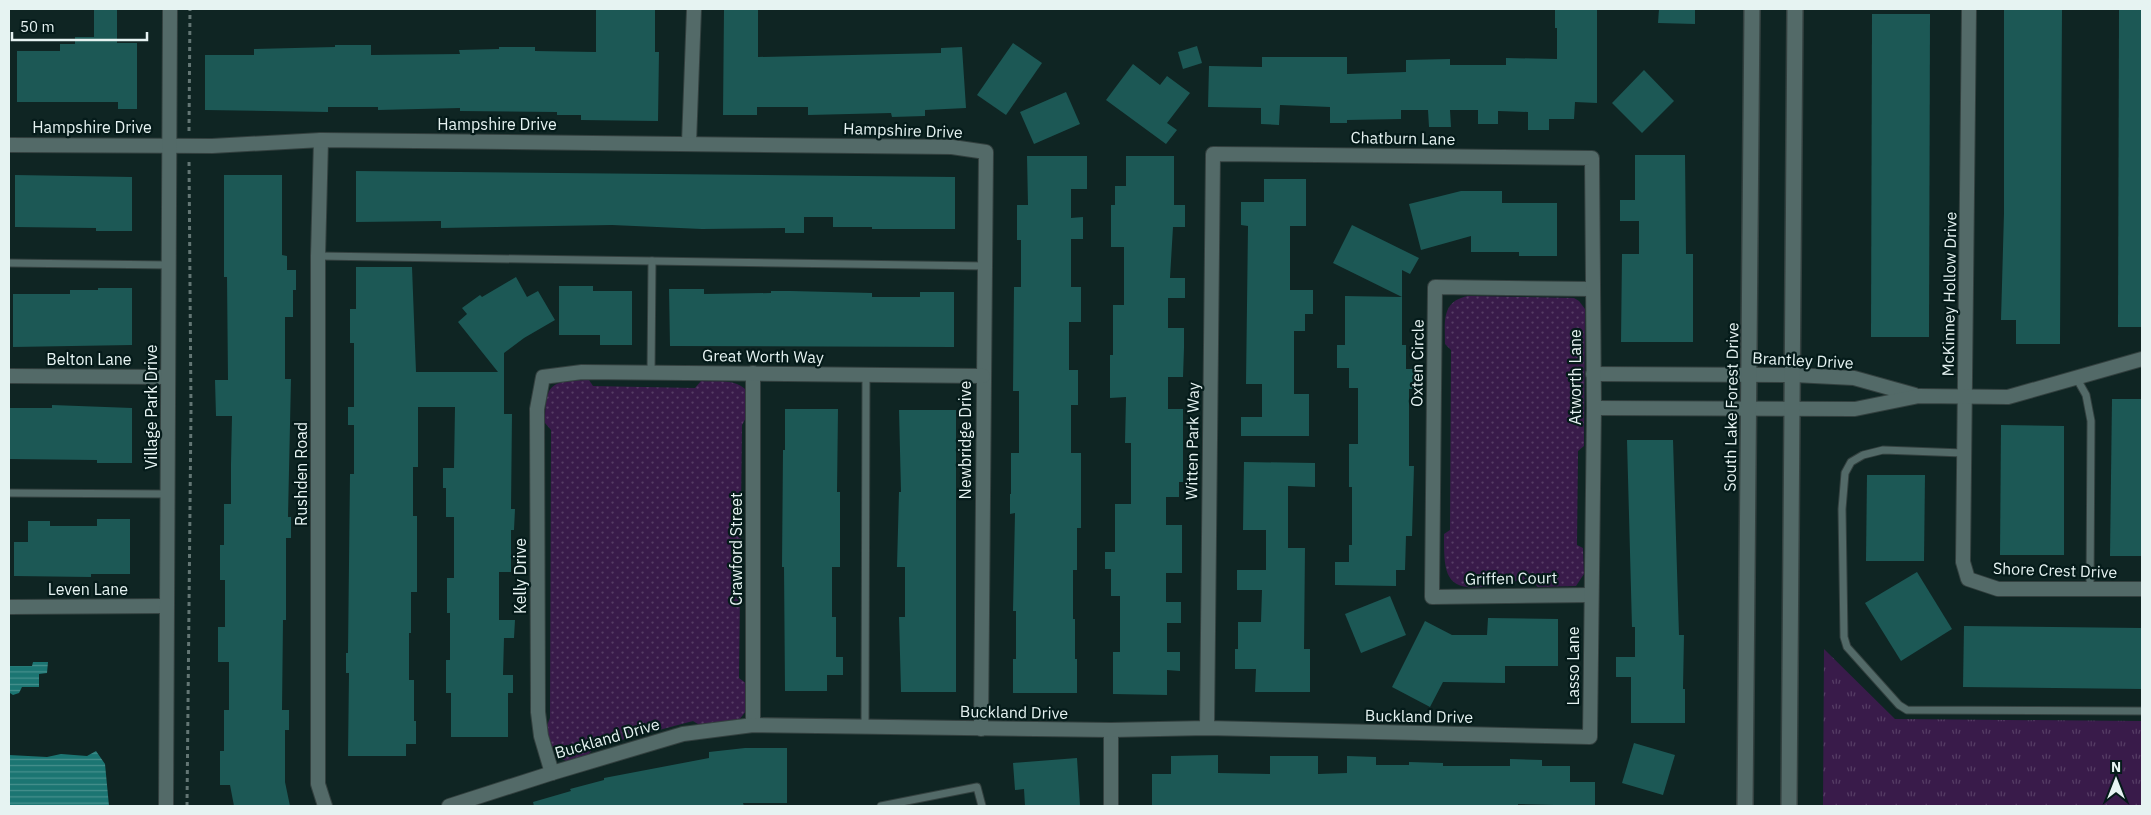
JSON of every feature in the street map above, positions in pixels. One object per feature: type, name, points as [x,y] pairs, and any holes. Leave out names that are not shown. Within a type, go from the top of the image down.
[{"type":"main road","name":"South Lake Forest Drive","points":[[1745,806],[1752,9]]},
{"type":"main road","points":[[1789,806],[1794,409],[1795,9]]},
{"type":"street","name":"Village Park Drive","points":[[166,806],[170,9]]},
{"type":"street","points":[[689,143],[694,9]]},
{"type":"street","name":"McKinney Hollow Drive","points":[[1968,579],[1963,562],[1962,454],[1965,395],[1969,9]]},
{"type":"street","name":"Hampshire Drive","points":[[9,145],[189,146],[246,145],[321,140],[952,147],[986,152]]},
{"type":"street","name":"Rushden Road","points":[[321,140],[318,256],[318,784],[325,806]]},
{"type":"street","name":"Newbridge Drive","points":[[981,729],[986,152]]},
{"type":"street","name":"Chatburn Lane","points":[[1213,154],[1592,158]]},
{"type":"street","name":"Witten Park Way","points":[[1207,728],[1213,154]]},
{"type":"street","name":"Atworth Lane","points":[[1591,595],[1594,408],[1592,158]]},
{"type":"street","name":"Oxten Circle","points":[[1432,597],[1436,287],[1592,289]]},
{"type":"street","name":"Brantley Drive","points":[[1594,408],[1855,409],[1919,396],[1965,395],[2008,397],[2077,379],[2142,359]]},
{"type":"street","name":"Great Worth Way","points":[[543,377],[582,372],[983,376]]},
{"type":"street","name":"Crawford Street","points":[[753,373],[753,725]]},
{"type":"street","name":"Brantley Drive","points":[[1593,374],[1750,374],[1854,378],[1919,396]]},
{"type":"street","name":"Belton Lane","points":[[9,376],[168,377]]},
{"type":"street","name":"Kelly Drive","points":[[543,377],[537,409],[538,712],[541,736],[552,773]]},
{"type":"street","name":"Shore Crest Drive","points":[[1968,579],[1998,589],[2142,590]]},
{"type":"street","name":"Griffen Court","points":[[1432,597],[1591,595]]},
{"type":"street","name":"Lasso Lane","points":[[1590,737],[1591,595]]},
{"type":"street","name":"Leven Lane","points":[[9,607],[167,606]]},
{"type":"street","name":"Buckland Drive","points":[[449,806],[683,734],[753,725],[1111,730],[1207,728],[1590,737]]},
{"type":"street","points":[[1111,730],[1111,806]]},
{"type":"lane","points":[[318,256],[985,266]]},
{"type":"lane","points":[[651,372],[652,261]]},
{"type":"lane","points":[[9,263],[169,265]]},
{"type":"lane","points":[[866,374],[866,727]]},
{"type":"lane","points":[[2077,379],[2086,395],[2091,421],[2090,589]]},
{"type":"lane","points":[[1962,454],[1883,450],[1872,452],[1851,462],[1844,473],[1842,528],[1844,637],[1847,647],[1899,705],[1907,710],[2142,711]]},
{"type":"lane","points":[[9,493],[168,494]]},
{"type":"lane","points":[[882,806],[977,786],[982,806]]},
{"type":"path","points":[[187,806],[191,428],[190,9]]},
{"type":"green space","points":[[1468,296],[1574,298],[1585,309],[1584,446],[1578,451],[1577,545],[1583,548],[1584,574],[1576,586],[1538,587],[1533,582],[1513,581],[1500,582],[1491,586],[1464,586],[1455,583],[1446,570],[1444,534],[1450,530],[1451,350],[1445,344],[1445,320],[1446,314],[1453,303]]},
{"type":"green space","points":[[589,380],[593,386],[695,388],[701,381],[732,382],[747,391],[748,414],[742,425],[739,678],[747,684],[746,711],[739,720],[701,726],[693,721],[595,747],[586,757],[569,762],[556,757],[546,728],[550,718],[551,430],[545,423],[547,400],[552,387],[558,383]]},
{"type":"green space","points":[[1824,649],[1895,719],[2142,721],[2142,806],[1823,806]]},
{"type":"water","points":[[33,662],[48,662],[47,673],[39,674],[39,687],[22,687],[19,693],[13,695],[10,693],[9,666],[32,666]]},
{"type":"water","points":[[96,751],[105,764],[109,806],[9,806],[9,755],[47,757],[61,754],[87,756]]},
{"type":"building","points":[[94,9],[117,9],[117,43],[137,43],[137,109],[118,109],[118,102],[17,102],[17,51],[60,51],[60,44],[75,44],[75,37],[94,37]]},
{"type":"building","points":[[596,9],[655,9],[655,52],[659,52],[658,121],[581,120],[581,115],[557,115],[557,112],[460,111],[460,108],[378,110],[378,107],[328,107],[328,112],[205,110],[205,55],[254,55],[254,49],[335,47],[335,45],[371,45],[371,55],[460,54],[459,50],[499,49],[499,47],[535,47],[535,51],[596,52]]},
{"type":"building","points":[[724,9],[758,9],[758,57],[941,53],[941,48],[962,47],[966,108],[925,110],[925,116],[892,117],[891,113],[808,115],[808,107],[757,107],[757,115],[723,115]]},
{"type":"building","points":[[1555,9],[1597,9],[1597,103],[1575,102],[1574,119],[1549,119],[1549,130],[1528,130],[1528,112],[1498,111],[1498,124],[1478,124],[1478,110],[1450,110],[1451,127],[1429,127],[1428,110],[1401,110],[1401,119],[1347,120],[1347,123],[1330,123],[1330,107],[1280,105],[1279,125],[1261,124],[1261,108],[1208,107],[1209,66],[1262,67],[1262,57],[1347,57],[1347,74],[1406,72],[1406,60],[1450,59],[1450,65],[1506,65],[1506,58],[1557,59]]},
{"type":"building","points":[[1659,9],[1695,9],[1695,24],[1658,23]]},
{"type":"building","points":[[2004,9],[2062,9],[2060,344],[2016,344],[2016,320],[2001,320],[2004,213]]},
{"type":"building","points":[[2119,9],[2142,9],[2142,327],[2118,327]]},
{"type":"building","points":[[1872,14],[1930,14],[1929,337],[1871,337]]},
{"type":"building","points":[[1013,43],[1042,63],[1006,115],[977,95]]},
{"type":"building","points":[[1197,46],[1202,63],[1183,69],[1178,52]]},
{"type":"building","points":[[1133,64],[1160,85],[1167,76],[1190,93],[1167,123],[1177,130],[1166,144],[1106,100]]},
{"type":"building","points":[[1644,70],[1674,101],[1642,133],[1612,103]]},
{"type":"building","points":[[1066,92],[1080,124],[1034,144],[1020,112]]},
{"type":"building","points":[[1635,155],[1685,155],[1686,254],[1693,254],[1693,342],[1621,342],[1622,254],[1639,254],[1639,221],[1620,221],[1620,200],[1635,200]]},
{"type":"building","points":[[1027,156],[1087,156],[1087,189],[1071,189],[1071,218],[1083,217],[1083,239],[1071,239],[1071,287],[1081,287],[1081,322],[1069,322],[1069,370],[1078,370],[1078,405],[1071,405],[1071,453],[1081,453],[1081,528],[1077,528],[1077,570],[1073,570],[1073,619],[1075,619],[1077,693],[1013,693],[1013,659],[1016,659],[1016,611],[1013,611],[1015,513],[1010,514],[1011,453],[1019,453],[1019,391],[1013,391],[1014,287],[1021,287],[1021,240],[1017,240],[1017,205],[1028,205]]},
{"type":"building","points":[[1126,156],[1174,156],[1174,205],[1185,205],[1185,227],[1173,227],[1170,278],[1185,278],[1185,298],[1168,298],[1168,328],[1184,328],[1184,348],[1183,377],[1168,377],[1168,409],[1183,409],[1183,482],[1179,482],[1179,497],[1166,497],[1166,525],[1182,525],[1182,573],[1166,573],[1166,602],[1181,602],[1181,623],[1167,623],[1167,652],[1180,652],[1180,671],[1167,670],[1167,695],[1113,694],[1113,652],[1120,652],[1120,596],[1111,596],[1111,569],[1105,569],[1105,552],[1115,552],[1115,504],[1131,504],[1131,443],[1125,443],[1126,397],[1110,398],[1110,355],[1113,355],[1113,305],[1124,305],[1124,247],[1111,247],[1111,205],[1115,205],[1115,186],[1126,186]]},
{"type":"building","points":[[356,171],[955,177],[955,229],[833,227],[833,217],[804,217],[804,233],[785,233],[785,228],[702,229],[612,225],[441,228],[441,221],[356,222]]},
{"type":"building","points":[[15,175],[132,177],[132,231],[96,231],[96,228],[15,227]]},
{"type":"building","points":[[224,175],[282,175],[282,255],[287,256],[287,270],[296,270],[296,290],[293,290],[293,317],[285,317],[285,379],[291,379],[288,517],[291,517],[291,538],[286,538],[286,620],[283,620],[282,710],[289,710],[289,730],[285,730],[285,782],[290,806],[234,806],[230,785],[220,785],[220,751],[224,751],[224,710],[229,710],[229,662],[218,662],[218,627],[225,627],[225,580],[220,580],[220,545],[224,545],[224,504],[231,504],[232,416],[216,416],[215,380],[228,380],[227,277],[224,277]]},
{"type":"building","points":[[1264,179],[1306,179],[1306,226],[1290,226],[1290,290],[1313,290],[1313,314],[1305,314],[1305,331],[1294,331],[1294,394],[1309,394],[1309,436],[1241,436],[1241,417],[1262,417],[1262,384],[1246,384],[1248,226],[1241,225],[1241,202],[1264,202]]},
{"type":"building","points":[[1461,191],[1502,191],[1502,203],[1557,203],[1557,256],[1519,256],[1519,252],[1471,252],[1471,236],[1421,250],[1409,204]]},
{"type":"building","points":[[1352,225],[1419,258],[1410,274],[1402,270],[1402,297],[1333,263]]},
{"type":"building","points":[[356,267],[412,267],[416,372],[498,372],[458,322],[467,314],[462,308],[480,295],[482,297],[516,277],[527,297],[538,291],[555,320],[524,338],[504,353],[504,414],[512,414],[511,509],[515,509],[514,530],[511,530],[511,572],[499,572],[499,620],[515,620],[514,638],[504,638],[503,675],[513,675],[513,693],[508,693],[508,737],[451,737],[451,693],[446,693],[446,660],[450,660],[450,613],[447,613],[447,578],[454,578],[454,517],[446,517],[446,488],[443,488],[443,468],[454,468],[455,407],[418,407],[418,467],[413,467],[413,516],[417,516],[417,592],[411,592],[411,633],[409,633],[409,680],[414,680],[416,744],[406,744],[406,756],[348,756],[349,673],[346,673],[346,653],[348,653],[350,474],[354,474],[354,425],[348,425],[348,407],[354,407],[354,343],[350,343],[350,309],[356,309]]},
{"type":"building","points":[[559,286],[593,286],[593,291],[632,291],[632,345],[600,345],[600,335],[559,335]]},
{"type":"building","points":[[98,288],[132,288],[132,345],[13,347],[13,294],[70,294],[70,290],[98,290]]},
{"type":"building","points":[[669,289],[704,289],[704,294],[771,293],[771,291],[872,293],[872,297],[920,297],[920,292],[954,292],[954,347],[670,346]]},
{"type":"building","points":[[1345,296],[1402,297],[1402,345],[1406,345],[1406,369],[1420,369],[1420,389],[1409,389],[1409,466],[1414,466],[1412,536],[1406,536],[1405,570],[1396,570],[1396,586],[1335,585],[1335,562],[1349,562],[1349,545],[1352,545],[1352,487],[1349,487],[1349,444],[1358,444],[1358,388],[1349,388],[1349,368],[1337,368],[1337,345],[1345,345]]},
{"type":"building","points":[[2112,399],[2142,399],[2142,556],[2110,556]]},
{"type":"building","points":[[52,405],[132,408],[132,463],[97,463],[97,460],[9,459],[9,408],[52,408]]},
{"type":"building","points":[[785,409],[838,409],[837,492],[840,492],[840,567],[832,567],[832,617],[836,617],[836,657],[843,657],[843,675],[827,675],[827,691],[785,691],[784,567],[782,567]]},
{"type":"building","points":[[899,410],[956,410],[956,692],[901,692],[899,617],[905,617],[905,567],[897,567],[899,492],[901,492]]},
{"type":"building","points":[[2001,425],[2064,426],[2064,555],[2000,555]]},
{"type":"building","points":[[1627,440],[1673,440],[1679,635],[1684,635],[1683,689],[1685,689],[1685,723],[1631,723],[1631,677],[1616,677],[1616,657],[1635,657],[1635,627],[1632,627]]},
{"type":"building","points":[[1244,462],[1315,463],[1315,487],[1288,486],[1288,548],[1305,548],[1304,649],[1310,649],[1310,692],[1255,692],[1256,669],[1235,669],[1235,649],[1238,649],[1238,622],[1261,622],[1262,590],[1237,590],[1237,570],[1266,570],[1266,530],[1243,530]]},
{"type":"building","points":[[1867,475],[1925,475],[1924,561],[1866,561]]},
{"type":"building","points":[[97,519],[130,519],[130,574],[91,574],[91,577],[14,576],[14,542],[28,542],[28,521],[50,521],[50,526],[97,526]]},
{"type":"building","points":[[1917,572],[1952,629],[1901,661],[1865,603]]},
{"type":"building","points":[[1390,596],[1406,635],[1361,653],[1345,614]]},
{"type":"building","points":[[1488,618],[1558,619],[1558,666],[1505,666],[1505,683],[1443,682],[1430,707],[1392,687],[1425,621],[1452,635],[1487,635]]},
{"type":"building","points":[[1964,626],[2142,628],[2142,689],[1963,687]]},
{"type":"building","points":[[1634,743],[1675,755],[1663,795],[1622,783]]},
{"type":"building","points":[[745,748],[787,748],[787,803],[743,803],[744,806],[534,806],[533,802],[604,780],[604,778],[709,758],[709,752]]},
{"type":"building","points":[[1218,755],[1218,773],[1270,774],[1270,756],[1318,756],[1318,774],[1347,773],[1347,756],[1376,757],[1376,765],[1409,765],[1409,762],[1443,763],[1443,766],[1510,766],[1510,759],[1542,760],[1542,766],[1570,766],[1570,782],[1595,782],[1595,806],[1518,804],[1518,806],[1152,806],[1152,774],[1171,774],[1171,756]]},
{"type":"building","points":[[1077,758],[1080,806],[1025,806],[1024,789],[1015,790],[1013,763]]}]
